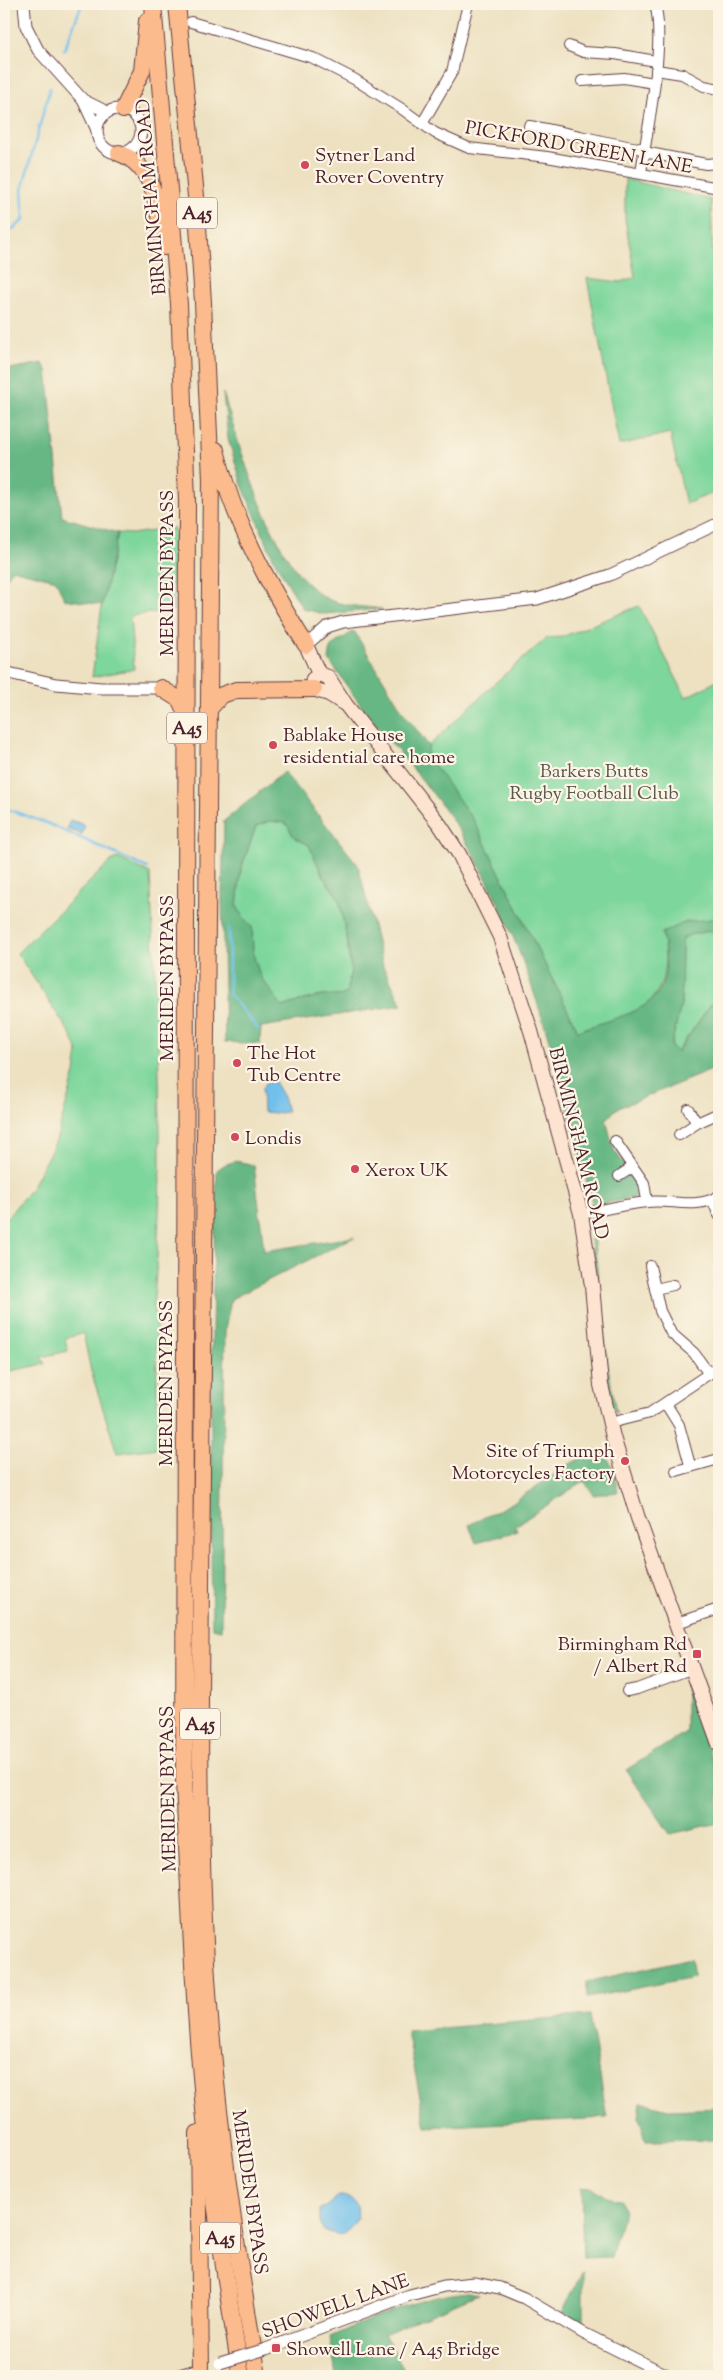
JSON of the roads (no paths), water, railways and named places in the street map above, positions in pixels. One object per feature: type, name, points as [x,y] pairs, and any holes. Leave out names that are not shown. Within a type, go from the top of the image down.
[{"type":"highway","points":[[115,111],[142,71],[149,4]]},
{"type":"highway","name":"BIRMINGHAM ROAD","points":[[153,4],[178,285],[183,387]]},
{"type":"highway","name":"A45","points":[[177,4],[196,196],[209,423],[226,485],[239,520],[265,575],[306,645]]},
{"type":"highway","points":[[119,153],[136,163],[153,188],[160,216],[182,365]]},
{"type":"highway","name":"MERIDEN BYPASS","points":[[183,387],[187,500],[184,1782],[194,1968],[204,2099],[227,2286],[242,2376]]},
{"type":"highway","name":"MERIDEN BYPASS","points":[[209,423],[210,708],[201,1799],[206,1961],[215,2066],[244,2291],[258,2376]]},
{"type":"highway","points":[[187,669],[179,678],[161,688],[180,700],[187,716]]},
{"type":"highway","name":"A45","points":[[210,708],[222,695],[236,690],[322,684]]},
{"type":"highway","points":[[201,2368],[198,2130],[204,2099]]},
{"type":"main road","name":"BIRMINGHAM ROAD","points":[[306,645],[322,684],[346,705],[440,825],[459,854],[500,937],[516,980],[581,1214],[592,1286],[601,1385],[610,1422],[638,1518],[719,1744]]},
{"type":"street","points":[[24,4],[26,26],[31,38],[38,50],[83,100],[97,130],[100,144],[106,149],[119,153],[132,149],[137,144],[141,130],[135,117],[83,100]]},
{"type":"street","points":[[422,124],[452,72],[468,4]]},
{"type":"street","points":[[641,173],[656,66],[658,24],[655,4]]},
{"type":"street","name":"PICKFORD GREEN LANE","points":[[191,22],[211,24],[313,58],[354,79],[447,140],[469,148],[547,157],[719,188]]},
{"type":"street","points":[[568,46],[583,52],[615,54],[682,74],[704,86],[719,89]]},
{"type":"street","points":[[582,81],[624,78],[654,83]]},
{"type":"street","points":[[97,130],[98,124],[115,111]]},
{"type":"street","points":[[529,126],[566,131],[609,143],[706,164],[719,163]]},
{"type":"street","points":[[306,645],[327,627],[343,622],[537,599],[610,575],[719,523]]},
{"type":"street","points":[[4,672],[56,684],[101,688],[161,688]]},
{"type":"street","points":[[688,1109],[697,1123]]},
{"type":"street","points":[[679,1135],[697,1123],[719,1113]]},
{"type":"street","points":[[615,1141],[644,1182],[647,1201]]},
{"type":"street","points":[[619,1176],[633,1167]]},
{"type":"street","points":[[581,1214],[647,1201],[694,1204],[716,1198],[719,1216]]},
{"type":"street","points":[[650,1266],[660,1311],[671,1333],[694,1353],[709,1374]]},
{"type":"street","points":[[655,1289],[673,1285]]},
{"type":"street","points":[[610,1422],[650,1413],[719,1367]]},
{"type":"street","points":[[666,1404],[678,1425],[690,1465]]},
{"type":"street","points":[[676,1471],[690,1465],[719,1458]]},
{"type":"street","points":[[677,1623],[719,1609]]},
{"type":"street","points":[[626,1691],[637,1689],[692,1668]]},
{"type":"street","name":"SHOWELL LANE","points":[[174,2376],[266,2349],[410,2295],[444,2286],[474,2283],[500,2288],[524,2298],[584,2333],[669,2376]]},
{"type":"water","points":[[70,820],[85,825],[82,834],[67,829]]},
{"type":"water","points":[[273,1080],[283,1097],[287,1112],[263,1112],[262,1088],[267,1081]]},
{"type":"water","points":[[339,2196],[347,2197],[353,2201],[358,2211],[357,2218],[353,2224],[341,2235],[324,2231],[320,2224],[320,2209]]},
{"type":"waterway","points":[[64,50],[82,4]]},
{"type":"waterway","points":[[4,236],[24,220],[22,190],[50,88]]},
{"type":"waterway","points":[[4,808],[49,824],[147,868]]},
{"type":"waterway","points":[[229,928],[229,994],[258,1029]]},
{"type":"place","name":"Sytner Land Rover Coventry","points":[[305,165]]},
{"type":"place","name":"Bablake House residential care home","points":[[273,745]]},
{"type":"place","name":"The Hot Tub Centre","points":[[237,1063]]},
{"type":"place","name":"Londis","points":[[235,1137]]},
{"type":"place","name":"Xerox UK","points":[[355,1169]]},
{"type":"place","name":"Site of Triumph Motorcycles Factory","points":[[625,1461]]},
{"type":"place","name":"Birmingham Rd / Albert Rd","points":[[697,1654]]},
{"type":"place","name":"Showell Lane / A45 Bridge","points":[[276,2348]]},
{"type":"park label","name":"Barkers Butts Rugby Football Club","points":[[594,781]]}]
